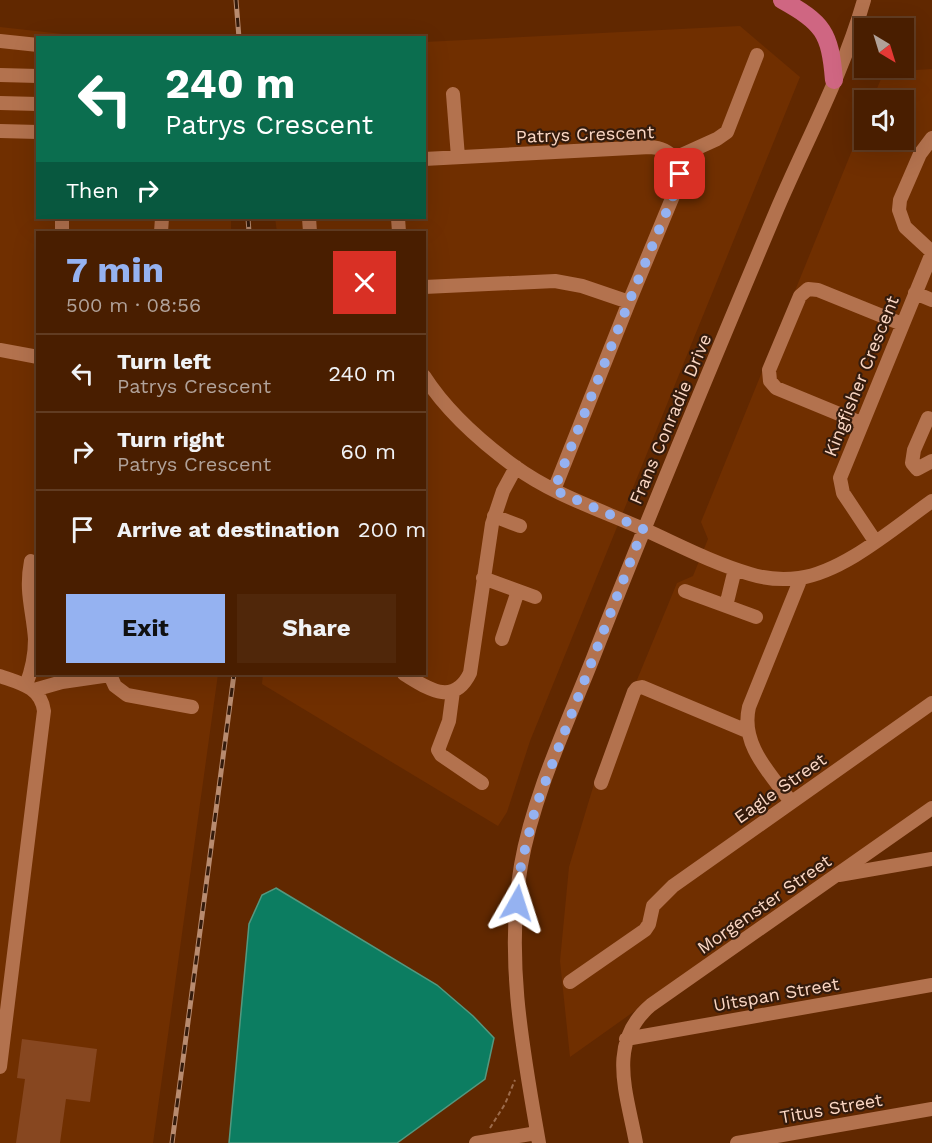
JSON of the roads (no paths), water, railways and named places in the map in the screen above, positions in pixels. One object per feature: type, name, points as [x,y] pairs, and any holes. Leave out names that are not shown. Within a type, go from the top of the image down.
[{"type":"main road","points":[[782,0],[814,19],[821,28],[831,48],[834,80]]},
{"type":"street","name":"Frans Conradie Drive","points":[[538,1138],[525,1066],[514,957],[521,865],[536,806],[643,529],[796,164],[849,45],[864,0]]},
{"type":"street","points":[[0,41],[36,45]]},
{"type":"street","points":[[675,158],[727,132],[757,55]]},
{"type":"street","points":[[0,75],[36,76]]},
{"type":"street","points":[[453,94],[458,157]]},
{"type":"street","points":[[0,103],[36,104]]},
{"type":"street","points":[[0,131],[36,132]]},
{"type":"street","points":[[932,138],[920,154],[900,200],[899,210],[905,227],[932,252]]},
{"type":"street","name":"Patrys Crescent","points":[[426,159],[650,147],[661,148],[675,158],[679,168],[678,184],[554,490]]},
{"type":"street","name":"Kingfisher Crescent","points":[[875,541],[845,497],[840,484],[841,472],[932,252]]},
{"type":"street","points":[[426,287],[555,281],[582,286],[629,302]]},
{"type":"street","points":[[861,423],[776,388],[770,381],[769,370],[800,296],[808,289],[818,290],[902,324]]},
{"type":"street","points":[[915,293],[932,300]]},
{"type":"street","points":[[0,350],[36,357]]},
{"type":"street","points":[[426,379],[448,408],[479,437],[516,467],[554,490],[708,559],[768,578],[801,578],[835,567],[932,501]]},
{"type":"street","points":[[930,416],[914,450],[912,463],[914,468],[920,469],[932,461]]},
{"type":"street","points":[[406,675],[435,691],[453,691],[463,684],[470,673],[494,516],[516,467]]},
{"type":"street","points":[[494,516],[520,526]]},
{"type":"street","points":[[0,1067],[44,717],[43,704],[30,687],[34,639],[27,579],[31,561]]},
{"type":"street","points":[[726,606],[735,569]]},
{"type":"street","points":[[483,578],[534,597]]},
{"type":"street","points":[[791,802],[753,749],[747,730],[749,707],[801,578]]},
{"type":"street","points":[[502,639],[518,591]]},
{"type":"street","points":[[685,591],[756,617]]},
{"type":"street","points":[[0,676],[30,687],[104,675]]},
{"type":"street","points":[[110,675],[115,686],[127,695],[192,707]]},
{"type":"street","points":[[601,783],[637,688],[642,687],[747,730]]},
{"type":"street","points":[[453,691],[449,721],[438,750],[441,755],[482,783]]},
{"type":"street","name":"Eagle Street","points":[[570,982],[645,930],[649,924],[653,906],[673,886],[932,703]]},
{"type":"street","name":"Morgenster Street","points":[[626,1039],[636,1020],[651,1005],[932,808]]},
{"type":"street","points":[[836,876],[932,860]]},
{"type":"street","name":"Uitspan Street","points":[[626,1039],[932,985]]},
{"type":"street","points":[[626,1039],[623,1062],[636,1143]]},
{"type":"street","name":"Titus Street","points":[[737,1143],[932,1109]]},
{"type":"street","points":[[476,1143],[538,1138]]},
{"type":"railway","points":[[236,0],[239,36]]},
{"type":"railway","points":[[248,219],[249,231]]},
{"type":"railway","points":[[172,1143],[234,675]]}]
